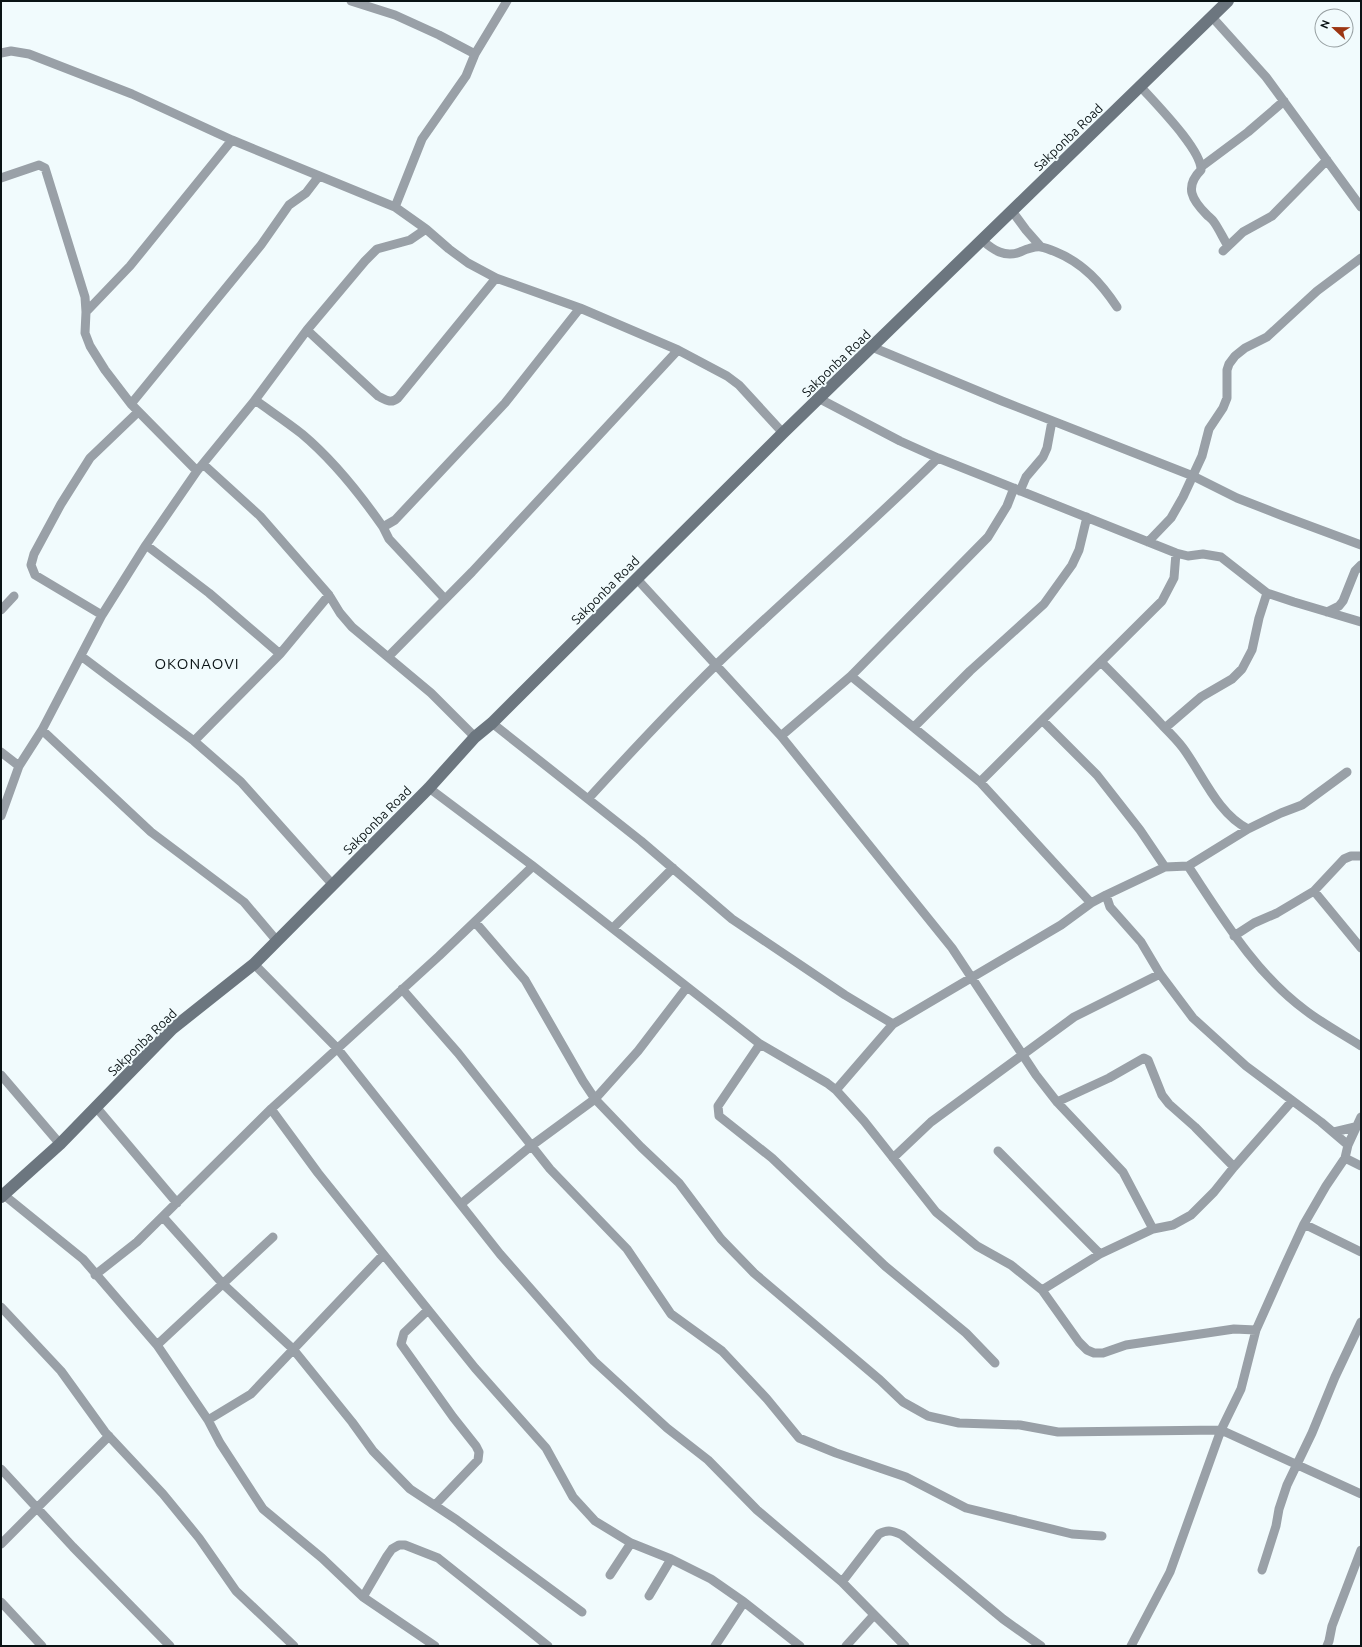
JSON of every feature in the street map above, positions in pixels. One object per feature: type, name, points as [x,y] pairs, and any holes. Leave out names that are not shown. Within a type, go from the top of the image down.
[{"type":"main road","name":"Sakponba Road","points":[[2,1196],[60,1144],[172,1029],[254,964],[429,788],[475,737],[638,578],[783,433],[820,399],[1228,1]]},
{"type":"street","points":[[351,1],[395,15],[439,34],[475,54]]},
{"type":"street","points":[[395,207],[422,139],[466,76],[475,54],[507,1]]},
{"type":"street","points":[[1212,17],[1266,77],[1361,207]]},
{"type":"street","points":[[1,53],[11,52],[29,54],[132,94],[232,140],[395,207],[426,229],[449,250],[468,263],[496,278],[580,308],[678,350],[727,376],[739,385],[783,433]]},
{"type":"street","points":[[1140,86],[1175,127],[1184,135],[1201,163],[1201,167]]},
{"type":"street","points":[[1284,101],[1248,132],[1201,167],[1201,170],[1194,176],[1191,185],[1192,194],[1201,208],[1213,220],[1226,249],[1244,232],[1272,216],[1327,160]]},
{"type":"street","points":[[86,312],[130,266],[232,140]]},
{"type":"street","points":[[1,178],[39,165],[44,166],[84,297],[86,312],[85,333],[90,346],[105,370],[131,404],[200,467],[260,516],[329,595],[340,613],[352,627],[431,693],[475,737]]},
{"type":"street","points":[[131,404],[261,245],[289,205],[306,193],[319,176]]},
{"type":"street","points":[[1012,211],[1041,247]]},
{"type":"street","points":[[1,816],[19,766],[42,730],[102,615],[146,545],[200,467],[255,400],[307,330],[365,261],[377,249],[410,240],[426,229]]},
{"type":"street","points":[[982,240],[991,248],[1001,253],[1018,253],[1033,247],[1041,247],[1058,253],[1076,263],[1098,280],[1117,307]]},
{"type":"street","points":[[1148,542],[1171,518],[1193,476],[1202,456],[1209,429],[1227,398],[1227,370],[1229,364],[1235,356],[1245,348],[1267,337],[1317,290],[1361,258]]},
{"type":"street","points":[[307,330],[378,396],[389,402],[394,401],[496,278]]},
{"type":"street","points":[[382,527],[395,520],[505,403],[580,308]]},
{"type":"street","points":[[872,347],[1052,421],[1193,476],[1244,501],[1361,545]]},
{"type":"street","points":[[388,657],[472,572],[678,350]]},
{"type":"street","points":[[820,399],[900,441],[938,458],[1176,553],[1188,556],[1203,554],[1221,557],[1267,593],[1361,622]]},
{"type":"street","points":[[255,400],[302,434],[323,454],[354,489],[382,527],[388,539],[445,599]]},
{"type":"street","points":[[102,615],[35,575],[31,565],[34,554],[61,504],[90,458],[138,412]]},
{"type":"street","points":[[781,736],[851,676],[988,537],[1017,489],[1043,457],[1047,448],[1052,421]]},
{"type":"street","points":[[588,799],[668,712],[716,665],[799,587],[887,508],[938,458]]},
{"type":"street","points":[[914,726],[970,671],[1044,604],[1072,565],[1080,550],[1088,518]]},
{"type":"street","points":[[146,545],[209,593],[280,654]]},
{"type":"street","points":[[980,782],[1162,601],[1174,578],[1176,553]]},
{"type":"street","points":[[1327,612],[1339,606],[1343,601],[1355,571],[1361,565]]},
{"type":"street","points":[[638,578],[781,736],[952,948],[1022,1054],[1057,1102],[1123,1172],[1153,1229]]},
{"type":"street","points":[[1165,728],[1201,697],[1232,679],[1242,669],[1252,650],[1259,618],[1267,593]]},
{"type":"street","points":[[194,741],[280,654],[329,595]]},
{"type":"street","points":[[1,610],[14,596]]},
{"type":"street","points":[[81,656],[194,741],[241,782],[333,885]]},
{"type":"street","points":[[1101,662],[1183,748],[1216,799],[1232,817],[1240,824],[1248,828]]},
{"type":"street","points":[[851,676],[914,726],[980,782],[1091,903]]},
{"type":"street","points":[[1043,721],[1097,775],[1140,830],[1165,867]]},
{"type":"street","points":[[492,722],[673,868],[732,918],[845,995],[893,1024]]},
{"type":"street","points":[[42,730],[151,832],[244,902],[277,941]]},
{"type":"street","points":[[1,752],[19,766]]},
{"type":"street","points":[[836,1090],[893,1024],[1061,925],[1091,903],[1165,867],[1188,866],[1248,828],[1302,805],[1347,772]]},
{"type":"street","points":[[429,788],[533,866],[760,1044],[827,1083],[836,1090],[936,1212],[977,1246],[1011,1265],[1042,1290],[1079,1342],[1087,1350],[1094,1353],[1103,1353],[1126,1344],[1234,1329],[1256,1330]]},
{"type":"street","points":[[1234,936],[1254,923],[1277,913],[1314,891],[1344,859],[1351,856],[1361,856]]},
{"type":"street","points":[[95,1274],[137,1242],[271,1109],[402,990],[533,866]]},
{"type":"street","points":[[1188,866],[1234,936],[1270,979],[1304,1010],[1361,1046]]},
{"type":"street","points":[[613,928],[673,868]]},
{"type":"street","points":[[1314,891],[1361,948]]},
{"type":"street","points":[[1106,895],[1110,907],[1141,942],[1160,974],[1193,1018],[1246,1066],[1334,1132],[1348,1145]]},
{"type":"street","points":[[475,922],[525,980],[583,1081],[595,1098],[641,1147],[679,1184],[721,1239],[754,1273],[880,1380],[903,1402],[928,1416],[959,1423],[1020,1425],[1058,1432],[1221,1430],[1361,1494]]},
{"type":"street","points":[[254,964],[337,1048],[500,1254],[594,1361],[667,1428],[708,1460],[757,1510],[842,1582],[905,1646]]},
{"type":"street","points":[[893,1158],[931,1122],[1074,1017],[1160,974]]},
{"type":"street","points":[[461,1204],[531,1146],[595,1098],[638,1050],[687,987]]},
{"type":"street","points":[[402,990],[458,1053],[550,1169],[627,1249],[671,1314],[722,1351],[766,1399],[798,1438],[836,1453],[906,1477],[966,1508],[1072,1534],[1102,1536]]},
{"type":"street","points":[[760,1044],[718,1106],[719,1116],[772,1158],[885,1266],[966,1333],[995,1363]]},
{"type":"street","points":[[1057,1102],[1108,1078],[1144,1058],[1148,1060],[1162,1095],[1169,1104],[1195,1127],[1234,1167]]},
{"type":"street","points":[[1,1075],[60,1144]]},
{"type":"street","points":[[1042,1290],[1100,1254],[1153,1229],[1173,1225],[1191,1215],[1214,1192],[1292,1101]]},
{"type":"street","points":[[96,1107],[177,1203]]},
{"type":"street","points":[[271,1109],[318,1173],[474,1368],[546,1448],[574,1497],[595,1521],[631,1543],[711,1578],[800,1646]]},
{"type":"street","points":[[1132,1646],[1170,1572],[1221,1430],[1242,1388],[1256,1330],[1304,1224],[1326,1186],[1345,1158],[1348,1145],[1361,1117]]},
{"type":"street","points":[[1334,1132],[1356,1127]]},
{"type":"street","points":[[998,1151],[1100,1254]]},
{"type":"street","points":[[1345,1158],[1361,1166]]},
{"type":"street","points":[[2,1196],[83,1259],[157,1345],[208,1420],[220,1443],[263,1509],[322,1558],[363,1597],[435,1646]]},
{"type":"street","points":[[163,1217],[223,1284],[293,1349],[352,1422],[373,1451],[410,1489],[457,1520],[582,1612]]},
{"type":"street","points":[[1304,1224],[1361,1252]]},
{"type":"street","points":[[157,1345],[273,1237]]},
{"type":"street","points":[[208,1420],[251,1394],[383,1254]]},
{"type":"street","points":[[1,1307],[61,1371],[109,1436],[163,1494],[199,1538],[236,1591],[294,1646]]},
{"type":"street","points":[[428,1310],[404,1333],[401,1344],[479,1452],[478,1460],[435,1506]]},
{"type":"street","points":[[1262,1570],[1287,1485],[1312,1433],[1335,1377],[1361,1322]]},
{"type":"street","points":[[1,1544],[38,1509],[109,1436]]},
{"type":"street","points":[[1,1469],[170,1646]]},
{"type":"street","points":[[842,1582],[878,1534],[884,1531],[892,1530],[902,1535],[1003,1619],[1041,1646]]},
{"type":"street","points":[[610,1575],[631,1543]]},
{"type":"street","points":[[363,1597],[387,1556],[399,1545],[405,1546],[438,1558],[548,1646]]},
{"type":"street","points":[[1327,1646],[1332,1626],[1361,1550]]},
{"type":"street","points":[[649,1596],[671,1560]]},
{"type":"street","points":[[1,1602],[42,1646]]},
{"type":"street","points":[[715,1646],[744,1602]]},
{"type":"street","points":[[846,1646],[874,1615]]},
{"type":"district","name":"OKONAOVI","points":[[197,664]]}]
